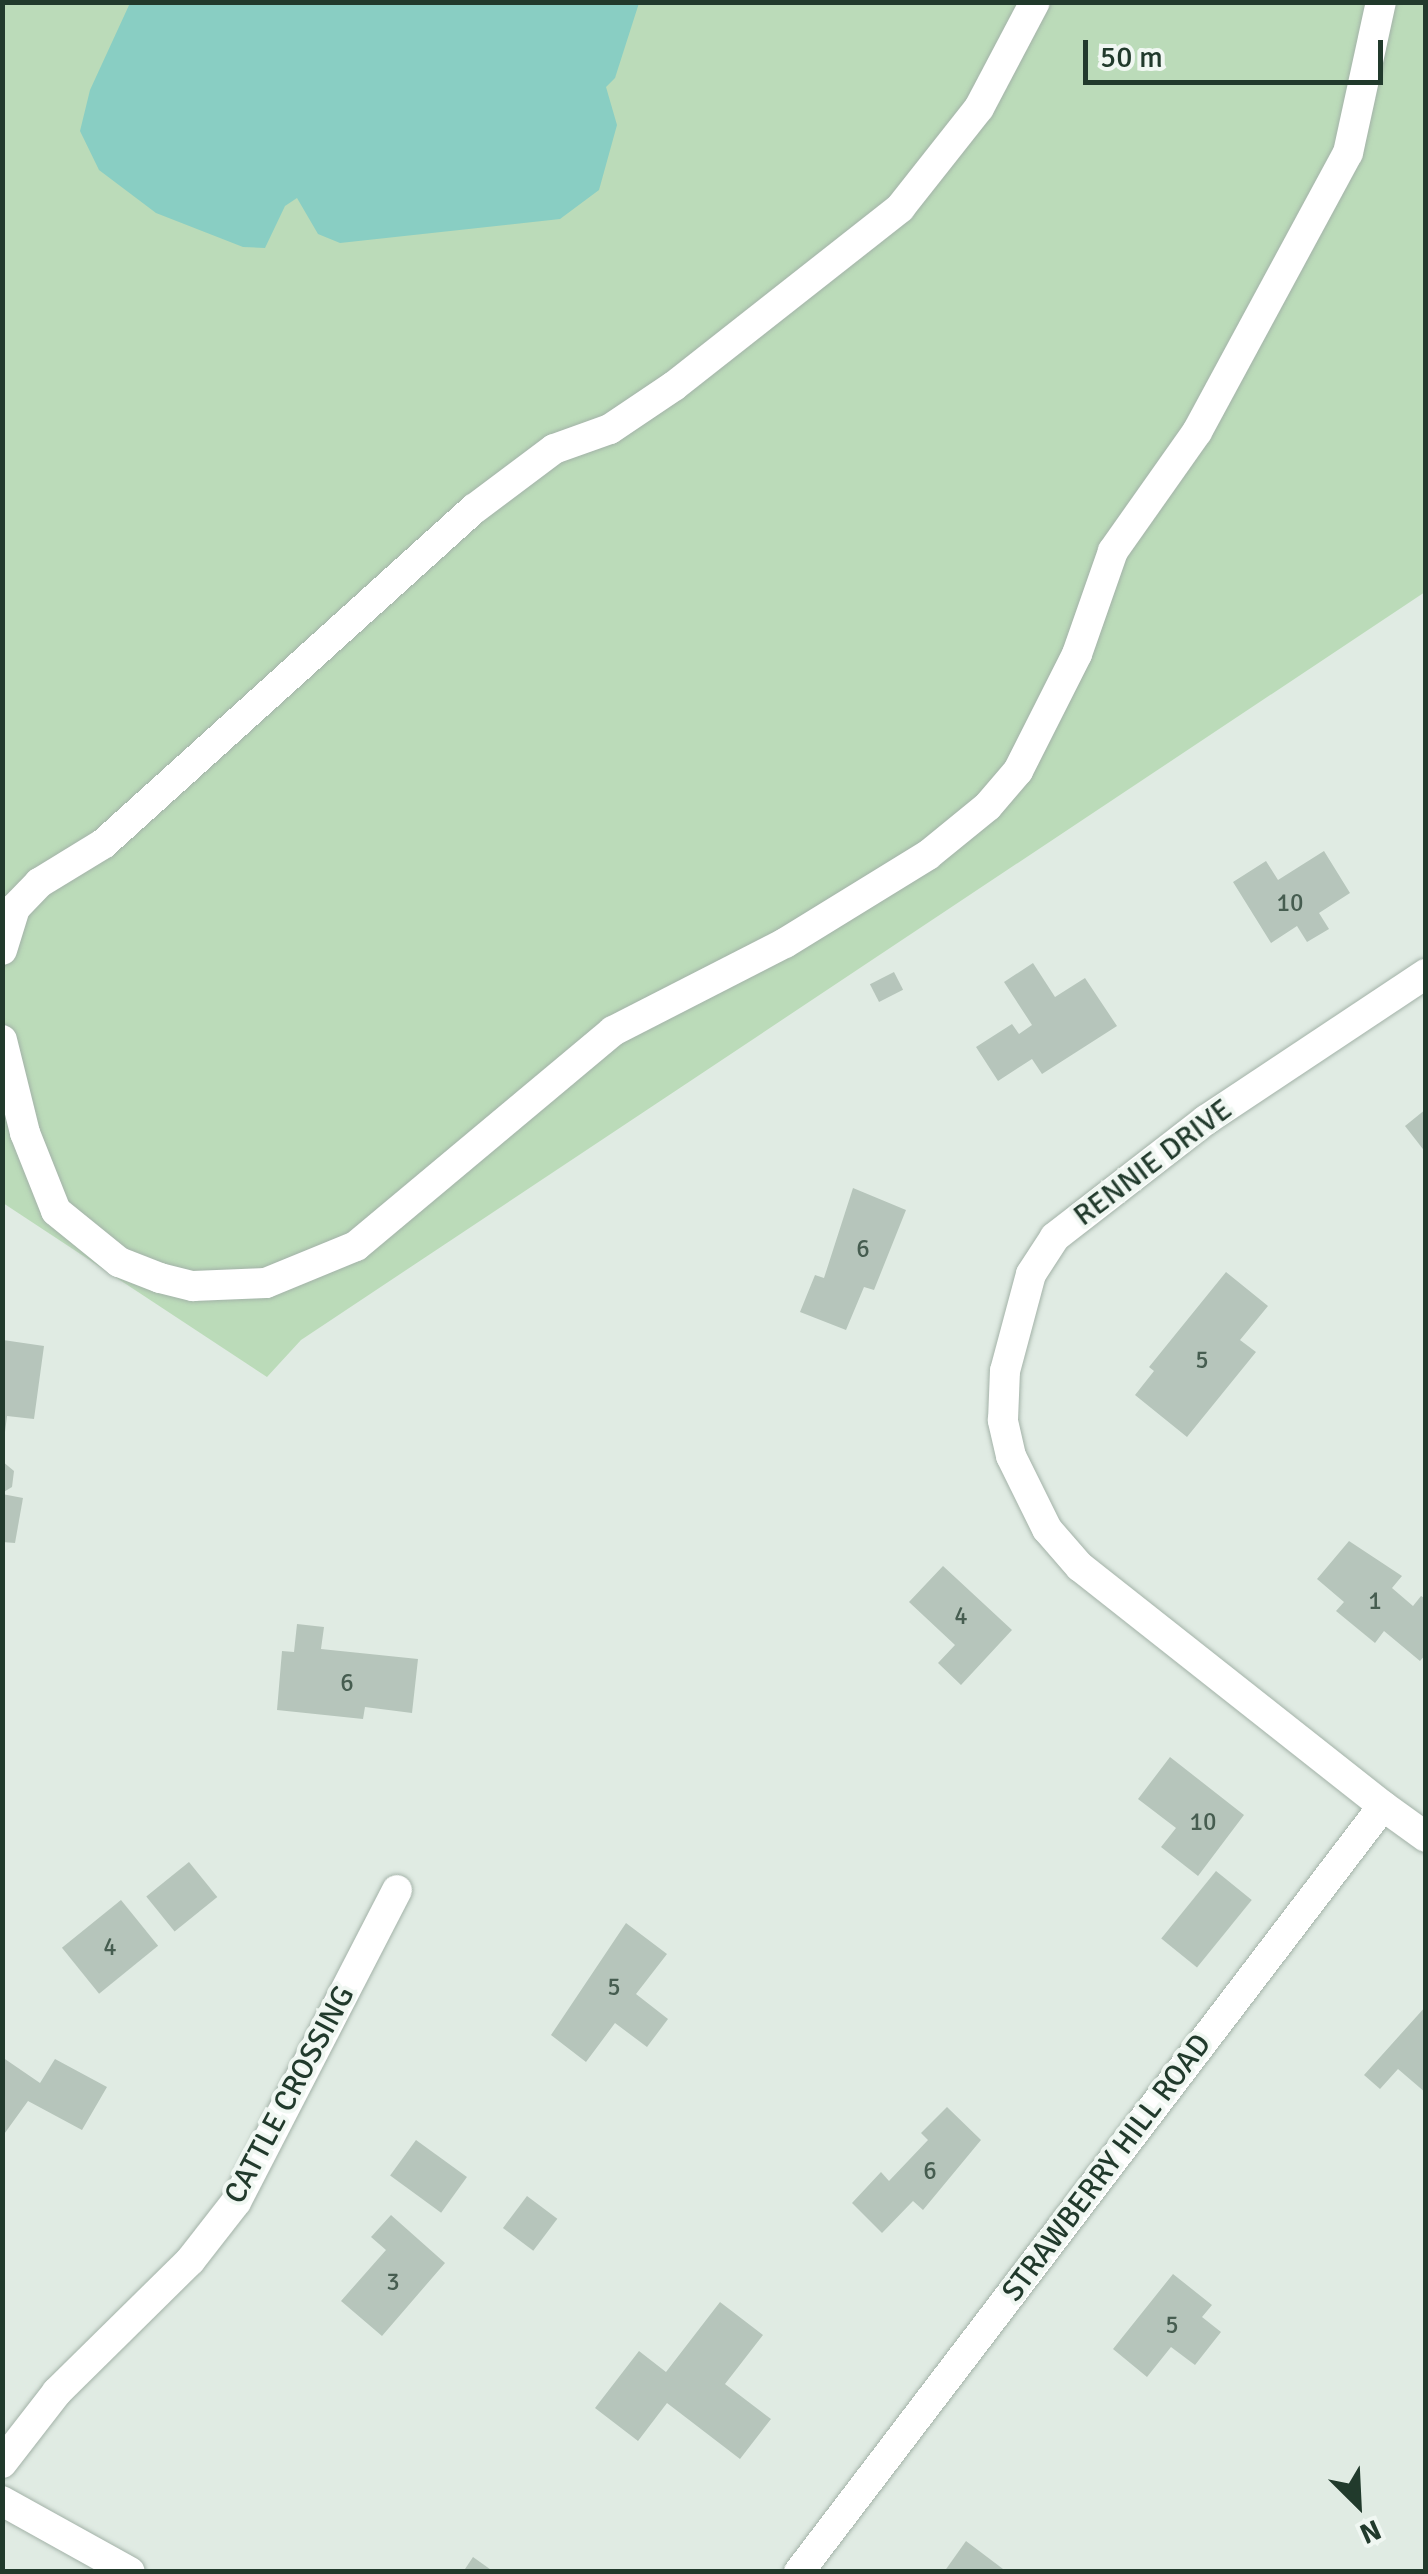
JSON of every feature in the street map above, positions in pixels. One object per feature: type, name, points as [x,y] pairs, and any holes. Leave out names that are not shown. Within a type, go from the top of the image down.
[{"type":"street","points":[[2,950],[15,908],[38,883],[103,844],[474,509],[554,449],[610,429],[674,386],[900,208],[978,108],[1035,2]]},
{"type":"street","points":[[2,1040],[25,1133],[56,1211],[119,1262],[160,1278],[207,1286],[266,1283],[356,1246],[613,1032],[785,943],[928,855],[988,806],[1018,771],[1077,654],[1114,551],[1197,432],[1348,153],[1382,2]]},
{"type":"street","name":"RENNIE DRIVE","points":[[1382,1806],[1080,1567],[1047,1529],[1011,1456],[1003,1420],[1005,1371],[1030,1274],[1055,1237],[1206,1120],[1426,974]]},
{"type":"street","points":[[1382,1806],[1426,1837]]},
{"type":"street","name":"STRAWBERRY HILL ROAD","points":[[800,2572],[1382,1806]]},
{"type":"street","name":"CATTLE CROSSING","points":[[2,2464],[57,2392],[190,2261],[236,2202],[397,1890]]},
{"type":"street","points":[[2,2502],[130,2572]]},
{"type":"green space","points":[[2,3],[1425,3],[1425,592],[301,1340],[267,1377],[3,1203]]},
{"type":"water","points":[[130,3],[639,3],[615,78],[606,87],[617,125],[599,190],[560,219],[340,243],[318,234],[297,198],[285,206],[265,248],[243,247],[156,213],[99,170],[80,131],[90,90]]},
{"type":"building","points":[[1324,851],[1350,893],[1319,913],[1329,929],[1307,942],[1297,926],[1271,943],[1233,882],[1266,861],[1278,880]]},
{"type":"building","points":[[1033,963],[1055,997],[1085,978],[1117,1026],[1042,1074],[1032,1059],[998,1081],[976,1047],[1012,1024],[1019,1034],[1032,1025],[1004,982]]},
{"type":"building","points":[[894,972],[903,990],[879,1002],[870,984]]},
{"type":"building","points":[[1426,1109],[1426,1153],[1405,1126]]},
{"type":"building","points":[[853,1188],[906,1210],[874,1290],[864,1287],[846,1330],[800,1312],[815,1275],[824,1278]]},
{"type":"building","points":[[1226,1272],[1268,1306],[1240,1340],[1256,1352],[1187,1437],[1135,1395],[1154,1371],[1149,1367]]},
{"type":"building","points":[[3,1340],[44,1346],[34,1419],[7,1416],[5,1432]]},
{"type":"building","points":[[2,1461],[14,1471],[12,1487],[2,1493]]},
{"type":"building","points":[[2,1494],[23,1498],[15,1543],[2,1542]]},
{"type":"building","points":[[1349,1541],[1402,1576],[1392,1588],[1413,1606],[1421,1596],[1426,1599],[1426,1654],[1420,1661],[1384,1631],[1375,1643],[1336,1611],[1344,1602],[1317,1579]]},
{"type":"building","points":[[943,1566],[1012,1630],[961,1685],[938,1663],[955,1645],[909,1602]]},
{"type":"building","points":[[297,1624],[324,1627],[321,1649],[418,1659],[412,1713],[365,1707],[363,1719],[277,1710],[282,1651],[294,1652]]},
{"type":"building","points":[[1170,1757],[1244,1815],[1198,1876],[1161,1847],[1176,1828],[1138,1799]]},
{"type":"building","points":[[189,1862],[217,1897],[175,1932],[146,1897]]},
{"type":"building","points":[[1216,1871],[1252,1900],[1197,1968],[1161,1939]]},
{"type":"building","points":[[121,1900],[158,1946],[99,1994],[62,1948]]},
{"type":"building","points":[[626,1923],[667,1954],[636,1994],[668,2019],[647,2047],[615,2023],[586,2062],[551,2035]]},
{"type":"building","points":[[1426,2006],[1426,2093],[1398,2069],[1380,2089],[1364,2075]]},
{"type":"building","points":[[2,2057],[40,2083],[55,2059],[107,2087],[82,2130],[28,2101],[2,2137]]},
{"type":"building","points":[[947,2107],[981,2140],[923,2210],[913,2201],[882,2233],[852,2203],[881,2172],[889,2181],[928,2140],[921,2133]]},
{"type":"building","points":[[416,2140],[467,2177],[441,2213],[390,2176]]},
{"type":"building","points":[[527,2196],[557,2219],[533,2251],[503,2228]]},
{"type":"building","points":[[391,2215],[445,2263],[382,2336],[341,2301],[386,2250],[371,2237]]},
{"type":"building","points":[[1173,2274],[1212,2305],[1202,2317],[1221,2332],[1195,2365],[1171,2347],[1147,2377],[1113,2349]]},
{"type":"building","points":[[720,2302],[763,2335],[725,2384],[771,2419],[740,2459],[667,2403],[638,2441],[595,2408],[639,2351],[666,2372]]},
{"type":"building","points":[[966,2541],[1007,2572],[944,2572]]},
{"type":"building","points":[[473,2557],[494,2572],[463,2572]]}]
